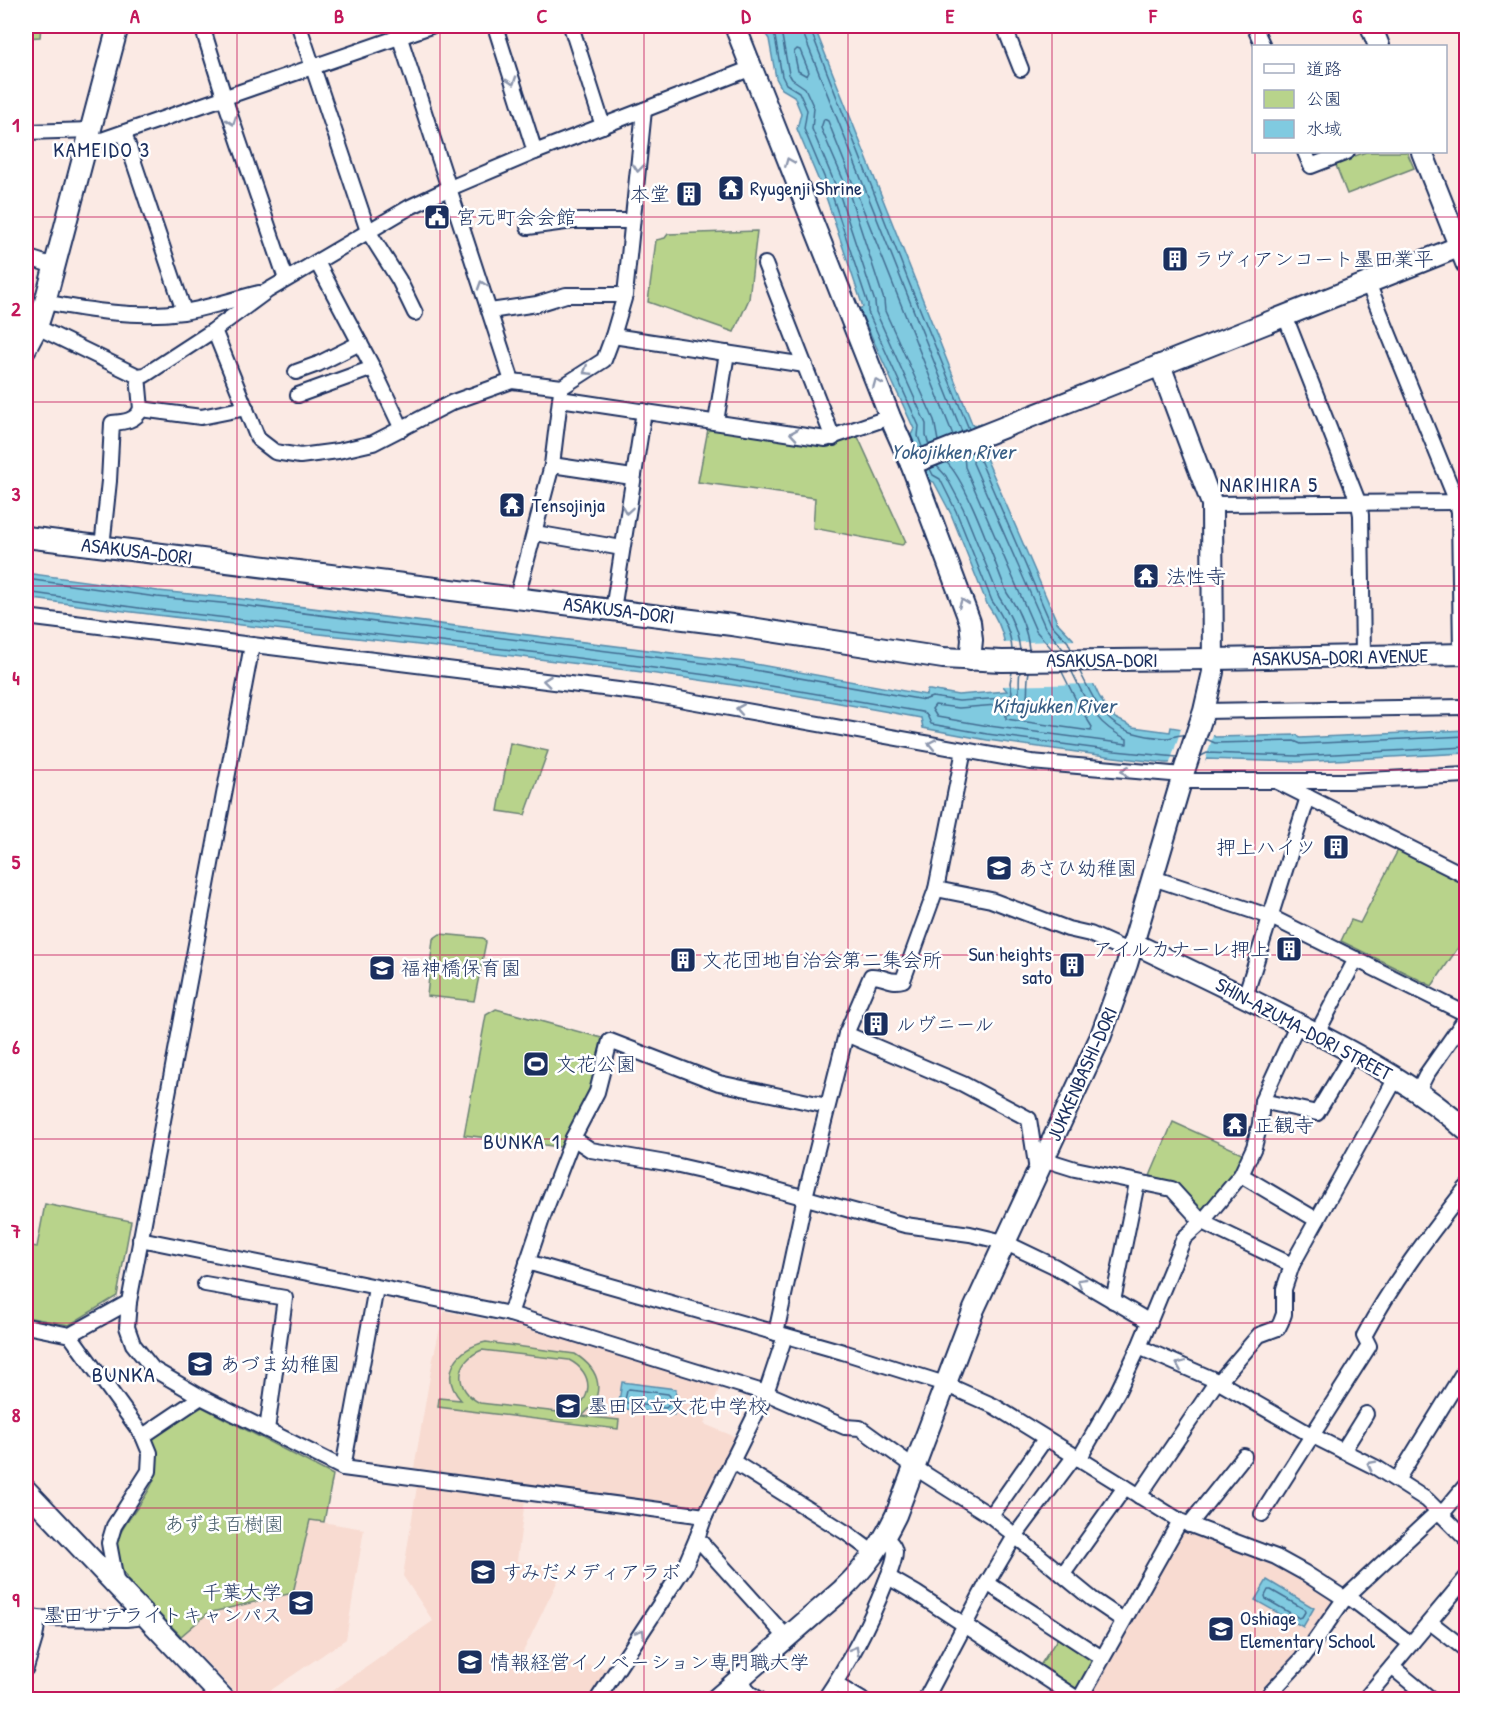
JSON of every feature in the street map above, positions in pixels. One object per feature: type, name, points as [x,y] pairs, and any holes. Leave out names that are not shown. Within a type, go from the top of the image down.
[{"type":"street","points":[[26,348],[34,322],[45,302],[118,26]]},
{"type":"street","points":[[202,26],[286,279]]},
{"type":"street","points":[[299,26],[368,231],[399,280],[414,313]]},
{"type":"street","points":[[26,132],[89,138],[124,133],[312,66],[398,31],[430,26]]},
{"type":"street","points":[[495,26],[536,152]]},
{"type":"street","points":[[571,26],[603,126]]},
{"type":"street","points":[[735,26],[890,417],[914,463],[970,622],[972,640],[970,660]]},
{"type":"street","points":[[1005,26],[1021,69]]},
{"type":"street","points":[[1254,26],[1263,45]]},
{"type":"street","points":[[1371,26],[1379,45]]},
{"type":"street","points":[[398,31],[512,381]]},
{"type":"street","points":[[34,322],[138,376],[145,375],[286,279],[368,231],[450,188],[752,68]]},
{"type":"street","points":[[518,597],[552,465],[561,393],[604,360],[625,295],[644,110]]},
{"type":"street","points":[[124,133],[184,312]]},
{"type":"street","points":[[1305,153],[1311,166],[1344,153]]},
{"type":"street","points":[[914,463],[1368,283],[1464,251],[1422,153]]},
{"type":"street","points":[[528,227],[573,221],[633,221]]},
{"type":"street","points":[[26,257],[54,266]]},
{"type":"street","points":[[317,262],[373,368],[402,429]]},
{"type":"street","points":[[765,264],[833,438]]},
{"type":"street","points":[[1368,283],[1462,500],[1459,512],[1464,654]]},
{"type":"street","points":[[45,302],[89,310],[138,315],[184,312],[267,291]]},
{"type":"street","points":[[490,311],[537,304],[566,295],[625,295]]},
{"type":"street","points":[[1285,316],[1359,504],[1363,656]]},
{"type":"street","points":[[214,330],[258,440],[275,452],[300,456],[373,443],[453,402],[512,381],[644,411],[826,439],[890,417]]},
{"type":"street","points":[[612,336],[805,365]]},
{"type":"street","points":[[296,372],[360,343]]},
{"type":"street","points":[[716,422],[727,353]]},
{"type":"street","name":"JUKKENBASHI-DORI","points":[[715,1700],[842,1590],[862,1571],[880,1546],[914,1467],[974,1309],[1110,1015],[1202,717],[1212,680],[1214,659],[1212,504],[1160,365]]},
{"type":"street","points":[[298,395],[373,368]]},
{"type":"street","points":[[102,547],[112,423],[130,420],[138,415],[141,409],[138,376]]},
{"type":"street","points":[[141,409],[201,417],[246,408]]},
{"type":"street","points":[[613,610],[644,411]]},
{"type":"street","points":[[552,465],[632,477]]},
{"type":"street","points":[[1212,504],[1359,504],[1462,500]]},
{"type":"street","points":[[535,533],[622,548]]},
{"type":"street","name":"ASAKUSA-DORI","points":[[26,537],[732,625],[915,655],[1002,661],[1214,659]]},
{"type":"street","points":[[26,617],[651,694],[1031,762],[1276,781],[1348,781],[1467,776]]},
{"type":"street","points":[[252,645],[129,1302],[127,1327],[133,1344],[153,1369],[343,1468],[705,1516]]},
{"type":"street","name":"ASAKUSA-DORI AVENUE","points":[[1214,659],[1464,654]]},
{"type":"street","points":[[1202,717],[1467,707]]},
{"type":"street","points":[[597,1700],[685,1566],[705,1516],[766,1393],[781,1335],[805,1197],[846,1034],[871,976],[876,975],[895,982],[903,980],[936,889],[964,750]]},
{"type":"street","points":[[1276,781],[1467,876]]},
{"type":"street","points":[[1245,997],[1308,797]]},
{"type":"street","points":[[1153,878],[1271,917],[1467,1016],[1426,1075],[1419,1091]]},
{"type":"street","points":[[936,889],[990,900],[1068,929],[1132,947]]},
{"type":"street","name":"SHIN-AZUMA-DORI STREET","points":[[1132,947],[1245,997],[1317,1033],[1419,1091],[1467,1130]]},
{"type":"street","points":[[1317,1033],[1356,959]]},
{"type":"street","points":[[925,1700],[987,1583],[1015,1536],[1076,1458],[1118,1391],[1150,1322],[1184,1238],[1202,1222],[1241,1175],[1254,1147],[1260,1124],[1262,1101],[1298,1023]]},
{"type":"street","points":[[846,1034],[963,1084],[1029,1119],[1040,1165],[1075,1169],[1172,1189],[1202,1222],[1292,1265]]},
{"type":"street","points":[[510,1314],[573,1138],[597,1092],[610,1041],[719,1083],[827,1106]]},
{"type":"street","points":[[1262,1101],[1317,1113],[1353,1053]]},
{"type":"street","points":[[1139,1496],[1218,1381],[1259,1335],[1278,1328],[1284,1314],[1284,1289],[1292,1265],[1396,1078]]},
{"type":"street","points":[[573,1138],[591,1150],[666,1163],[805,1197],[905,1225],[970,1234],[1004,1242],[1054,1266],[1150,1322]]},
{"type":"street","points":[[1241,1175],[1317,1220]]},
{"type":"street","points":[[1113,1301],[1137,1183]]},
{"type":"street","points":[[1263,1514],[1369,1346],[1364,1336],[1375,1316],[1435,1229],[1467,1188]]},
{"type":"street","points":[[141,1239],[510,1314],[766,1393],[845,1427],[860,1428],[914,1467],[991,1516],[1092,1599],[1124,1620]]},
{"type":"street","points":[[527,1262],[945,1384],[994,1406],[1185,1523],[1276,1557],[1345,1598],[1353,1600],[1411,1644]]},
{"type":"street","points":[[205,1284],[285,1298],[267,1430]]},
{"type":"street","points":[[343,1468],[376,1288]]},
{"type":"street","points":[[26,1326],[70,1335],[129,1302]]},
{"type":"street","points":[[70,1335],[143,1436],[150,1453],[149,1472],[114,1526],[109,1543],[117,1586]]},
{"type":"street","points":[[1139,1347],[1218,1381],[1313,1436],[1397,1480],[1427,1500],[1467,1539]]},
{"type":"street","points":[[1397,1480],[1467,1368]]},
{"type":"street","points":[[143,1436],[201,1396]]},
{"type":"street","points":[[1343,1451],[1366,1414]]},
{"type":"street","points":[[991,1516],[1045,1439]]},
{"type":"street","points":[[888,1577],[965,1624],[1079,1699],[1124,1620],[1185,1523],[1244,1456]]},
{"type":"street","points":[[732,1461],[848,1534],[880,1546],[891,1542],[895,1549],[888,1577],[859,1644],[824,1700]]},
{"type":"street","points":[[1264,1700],[1302,1659],[1345,1598],[1440,1511],[1446,1509],[1467,1485]]},
{"type":"street","points":[[1063,1574],[1125,1487]]},
{"type":"street","points":[[26,1490],[225,1700]]},
{"type":"street","points":[[697,1538],[788,1639]]},
{"type":"street","points":[[1364,1700],[1467,1578]]},
{"type":"street","points":[[987,1583],[1102,1658]]},
{"type":"street","points":[[26,1668],[35,1638],[32,1617],[126,1619],[136,1618],[142,1613]]},
{"type":"street","points":[[1430,1622],[1467,1650]]},
{"type":"street","points":[[1392,1667],[1432,1700]]},
{"type":"street","points":[[741,1678],[748,1692],[760,1700]]},
{"type":"street","points":[[835,1684],[862,1700]]},
{"type":"street","points":[[1462,1700],[1467,1695]]},
{"type":"shaded area","name":"墨田区立文花中学校","points":[[444,1311],[512,1325],[612,1352],[720,1387],[704,1424],[738,1438],[702,1509],[414,1468]]},
{"type":"shaded area","name":"すみだメディアラボ","points":[[417,1486],[525,1500],[517,1561],[564,1568],[522,1654],[611,1669],[593,1699],[319,1700],[433,1621],[403,1576]]},
{"type":"shaded area","name":"千葉大学 墨田サテライトキャンパス","points":[[310,1520],[364,1529],[346,1639],[258,1699],[242,1699],[181,1636],[207,1613],[293,1593]]},
{"type":"shaded area","name":"Oshiage Elementary School","points":[[1186,1529],[1270,1560],[1331,1597],[1333,1605],[1298,1652],[1253,1699],[1097,1700],[1089,1694],[1179,1533]]},
{"type":"green space","points":[[26,26],[41,26],[40,37],[26,38]]},
{"type":"green space","points":[[1363,153],[1407,153],[1414,168],[1347,194],[1335,163]]},
{"type":"green space","points":[[757,231],[749,299],[734,332],[648,302],[656,240],[665,238],[668,234]]},
{"type":"green space","points":[[708,429],[826,446],[858,437],[906,542],[902,545],[813,528],[815,498],[698,482]]},
{"type":"green space","points":[[510,743],[548,751],[525,815],[498,811]]},
{"type":"green space","points":[[1398,850],[1466,885],[1466,936],[1432,986],[1341,941],[1351,920],[1360,923]]},
{"type":"green space","points":[[440,934],[483,938],[486,942],[474,1001],[427,996],[433,939]]},
{"type":"green space","name":"文花公園","points":[[496,1009],[602,1038],[589,1091],[560,1147],[464,1135],[486,1015]]},
{"type":"green space","points":[[1173,1122],[1244,1154],[1236,1169],[1203,1210],[1176,1183],[1150,1176]]},
{"type":"green space","points":[[45,1204],[131,1221],[117,1296],[69,1325],[26,1317],[26,1245],[37,1247]]},
{"type":"green space","points":[[486,1342],[575,1354],[591,1368],[598,1384],[595,1400],[582,1416],[619,1420],[618,1429],[438,1407],[439,1398],[461,1400],[454,1390],[451,1372],[459,1356],[476,1345]],"holes":[[[482,1350],[569,1360],[583,1372],[588,1387],[582,1402],[567,1413],[480,1403],[465,1391],[462,1383],[462,1368],[466,1361]]]},
{"type":"green space","name":"あずま百樹園","points":[[202,1407],[333,1475],[324,1522],[310,1520],[293,1593],[208,1613],[181,1636],[144,1600],[121,1569],[117,1558],[117,1544],[122,1530],[150,1489],[156,1474],[156,1458],[149,1440]]},
{"type":"green space","points":[[1059,1636],[1095,1661],[1076,1692],[1039,1667]]},
{"type":"water","points":[[760,26],[814,26],[973,426],[980,424],[990,450],[986,458],[1057,622],[1073,639],[1099,696],[1115,718],[1133,727],[1170,732],[1171,727],[1212,734],[1215,737],[1297,735],[1300,738],[1466,730],[1466,753],[1298,762],[1206,759],[1204,762],[1166,763],[987,740],[923,728],[921,718],[706,681],[26,598],[26,573],[744,662],[926,695],[927,690],[958,695],[1007,691],[1003,686],[1006,663],[1005,643],[999,624],[987,604],[951,514],[934,482],[928,480],[911,435],[914,429],[859,309],[863,307],[827,200],[797,129],[801,113],[794,96],[782,89],[776,78],[769,39]]},
{"type":"water","points":[[622,1382],[676,1389],[674,1415],[618,1408]]},
{"type":"water","points":[[1267,1580],[1314,1608],[1303,1627],[1255,1600]]},
{"type":"pier","points":[[1077,640],[1096,684],[1000,686],[1004,665],[1003,643]]},
{"type":"pier","points":[[1182,726],[1214,732],[1204,765],[1169,766]]},
{"type":"place","name":"Ryugenji Shrine","points":[[731,188]]},
{"type":"place","name":"本堂","points":[[689,194]]},
{"type":"place","name":"宮元町会会館","points":[[437,217]]},
{"type":"place","name":"ラヴィアンコート墨田業平","points":[[1175,259]]},
{"type":"place","name":"Tensojinja","points":[[512,505]]},
{"type":"place","name":"法性寺","points":[[1146,576]]},
{"type":"place","name":"押上ハイツ","points":[[1336,847]]},
{"type":"place","name":"あさひ幼稚園","points":[[999,868]]},
{"type":"place","name":"アイルカナーレ押上","points":[[1289,949]]},
{"type":"place","name":"文花団地自治会第二集会所","points":[[683,960]]},
{"type":"place","name":"Sun heights sato","points":[[1072,965]]},
{"type":"place","name":"福神橋保育園","points":[[382,968]]},
{"type":"place","name":"ルヴニール","points":[[876,1024]]},
{"type":"place","name":"文花公園","points":[[536,1064]]},
{"type":"place","name":"正観寺","points":[[1235,1125]]},
{"type":"place","name":"あづま幼稚園","points":[[200,1364]]},
{"type":"place","name":"墨田区立文花中学校","points":[[568,1406]]},
{"type":"place","name":"すみだメディアラボ","points":[[483,1572]]},
{"type":"place","name":"千葉大学 墨田サテライトキャンパス","points":[[301,1603]]},
{"type":"place","name":"Oshiage Elementary School","points":[[1221,1629]]},
{"type":"place","name":"情報経営イノベーション専門職大学","points":[[470,1662]]},
{"type":"district","name":"KAMEIDO 3","points":[[102,150]]},
{"type":"district","name":"NARIHIRA 5","points":[[1269,485]]},
{"type":"district","name":"BUNKA 1","points":[[522,1142]]},
{"type":"district","name":"BUNKA","points":[[124,1374]]},
{"type":"water label","name":"Yokojikken River","points":[[953,452]]},
{"type":"water label","name":"Kitajukken River","points":[[1054,706]]}]
